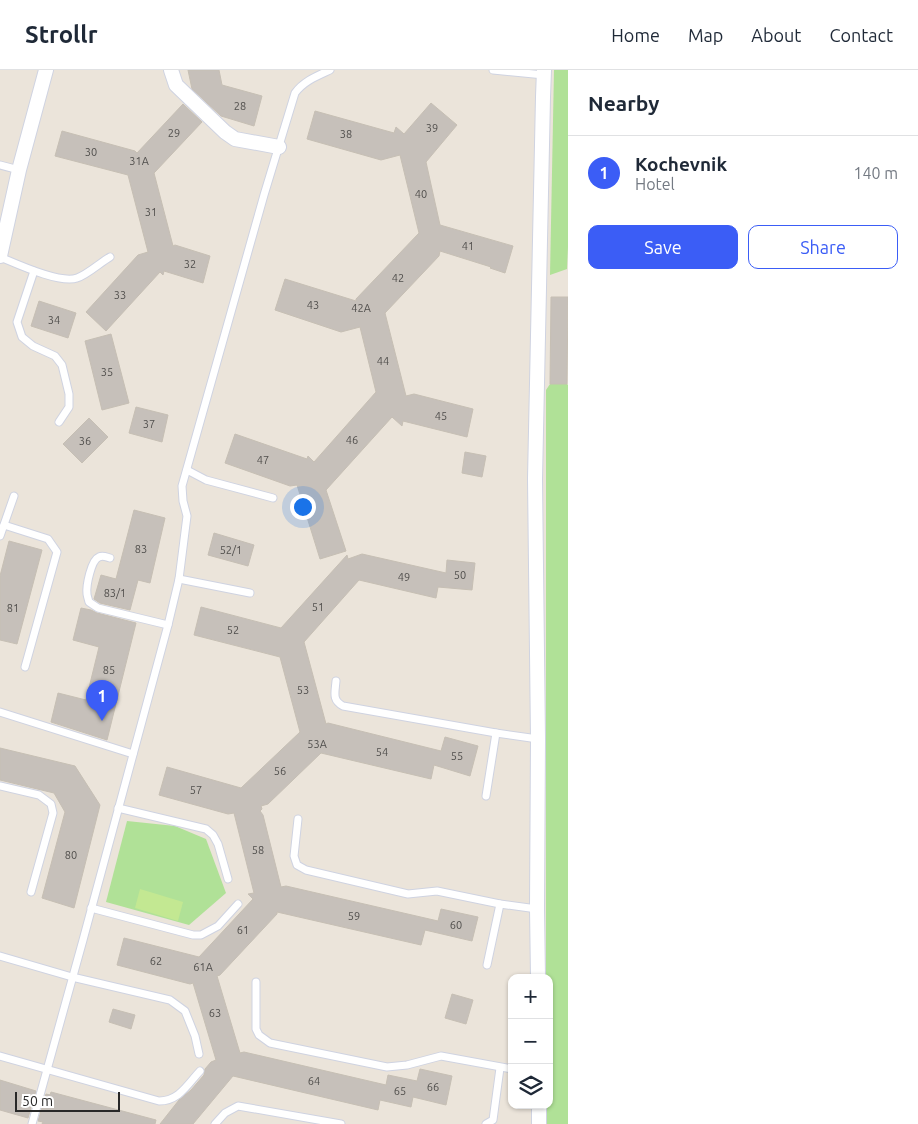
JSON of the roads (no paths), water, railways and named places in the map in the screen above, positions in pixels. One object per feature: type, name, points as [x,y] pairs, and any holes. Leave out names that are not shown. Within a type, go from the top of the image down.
[{"type":"street","points":[[0,256],[19,170],[46,70]]},
{"type":"street","points":[[171,70],[176,85],[225,132],[235,138],[279,147]]},
{"type":"street","points":[[538,974],[535,479],[544,72]]},
{"type":"street","points":[[538,1124],[539,1109]]},
{"type":"lane","points":[[32,1124],[168,625],[179,579],[187,516],[182,486],[264,195],[295,93],[309,80],[330,70]]},
{"type":"lane","points":[[493,70],[544,72]]},
{"type":"lane","points":[[0,165],[19,170]]},
{"type":"lane","points":[[0,256],[34,271],[71,279],[78,278],[110,257]]},
{"type":"lane","points":[[34,271],[17,322],[22,337],[33,346],[55,356],[62,365],[69,394],[69,407],[59,422]]},
{"type":"lane","points":[[187,470],[206,480],[273,498]]},
{"type":"lane","points":[[0,536],[14,496]]},
{"type":"lane","points":[[4,525],[48,538],[57,552],[26,667]]},
{"type":"lane","points":[[110,558],[99,556],[92,565],[87,594],[89,602],[98,608],[168,625]]},
{"type":"lane","points":[[179,579],[250,593]]},
{"type":"lane","points":[[336,682],[335,698],[343,706],[538,739]]},
{"type":"lane","points":[[0,712],[133,754]]},
{"type":"lane","points":[[486,796],[496,733]]},
{"type":"lane","points":[[0,786],[39,795],[51,804],[53,813],[31,892]]},
{"type":"lane","points":[[118,808],[206,829],[214,835],[218,844],[228,879]]},
{"type":"lane","points":[[298,820],[294,856],[297,865],[306,870],[408,894],[437,891],[500,904],[537,909]]},
{"type":"lane","points":[[91,908],[193,935],[201,935],[218,926],[238,904]]},
{"type":"lane","points":[[487,965],[500,904]]},
{"type":"lane","points":[[0,956],[72,977],[170,1000],[185,1011],[195,1036],[199,1054]]},
{"type":"lane","points":[[256,982],[256,1029],[259,1035],[270,1043],[387,1067],[407,1065],[441,1056],[508,1069]]},
{"type":"lane","points":[[0,1056],[159,1101],[168,1101],[176,1097],[200,1071]]},
{"type":"lane","points":[[486,1124],[493,1120],[500,1068]]},
{"type":"lane","points":[[215,1124],[225,1113],[238,1106],[341,1124]]},
{"type":"place","name":"Kochevnik","points":[[102,721]]}]
